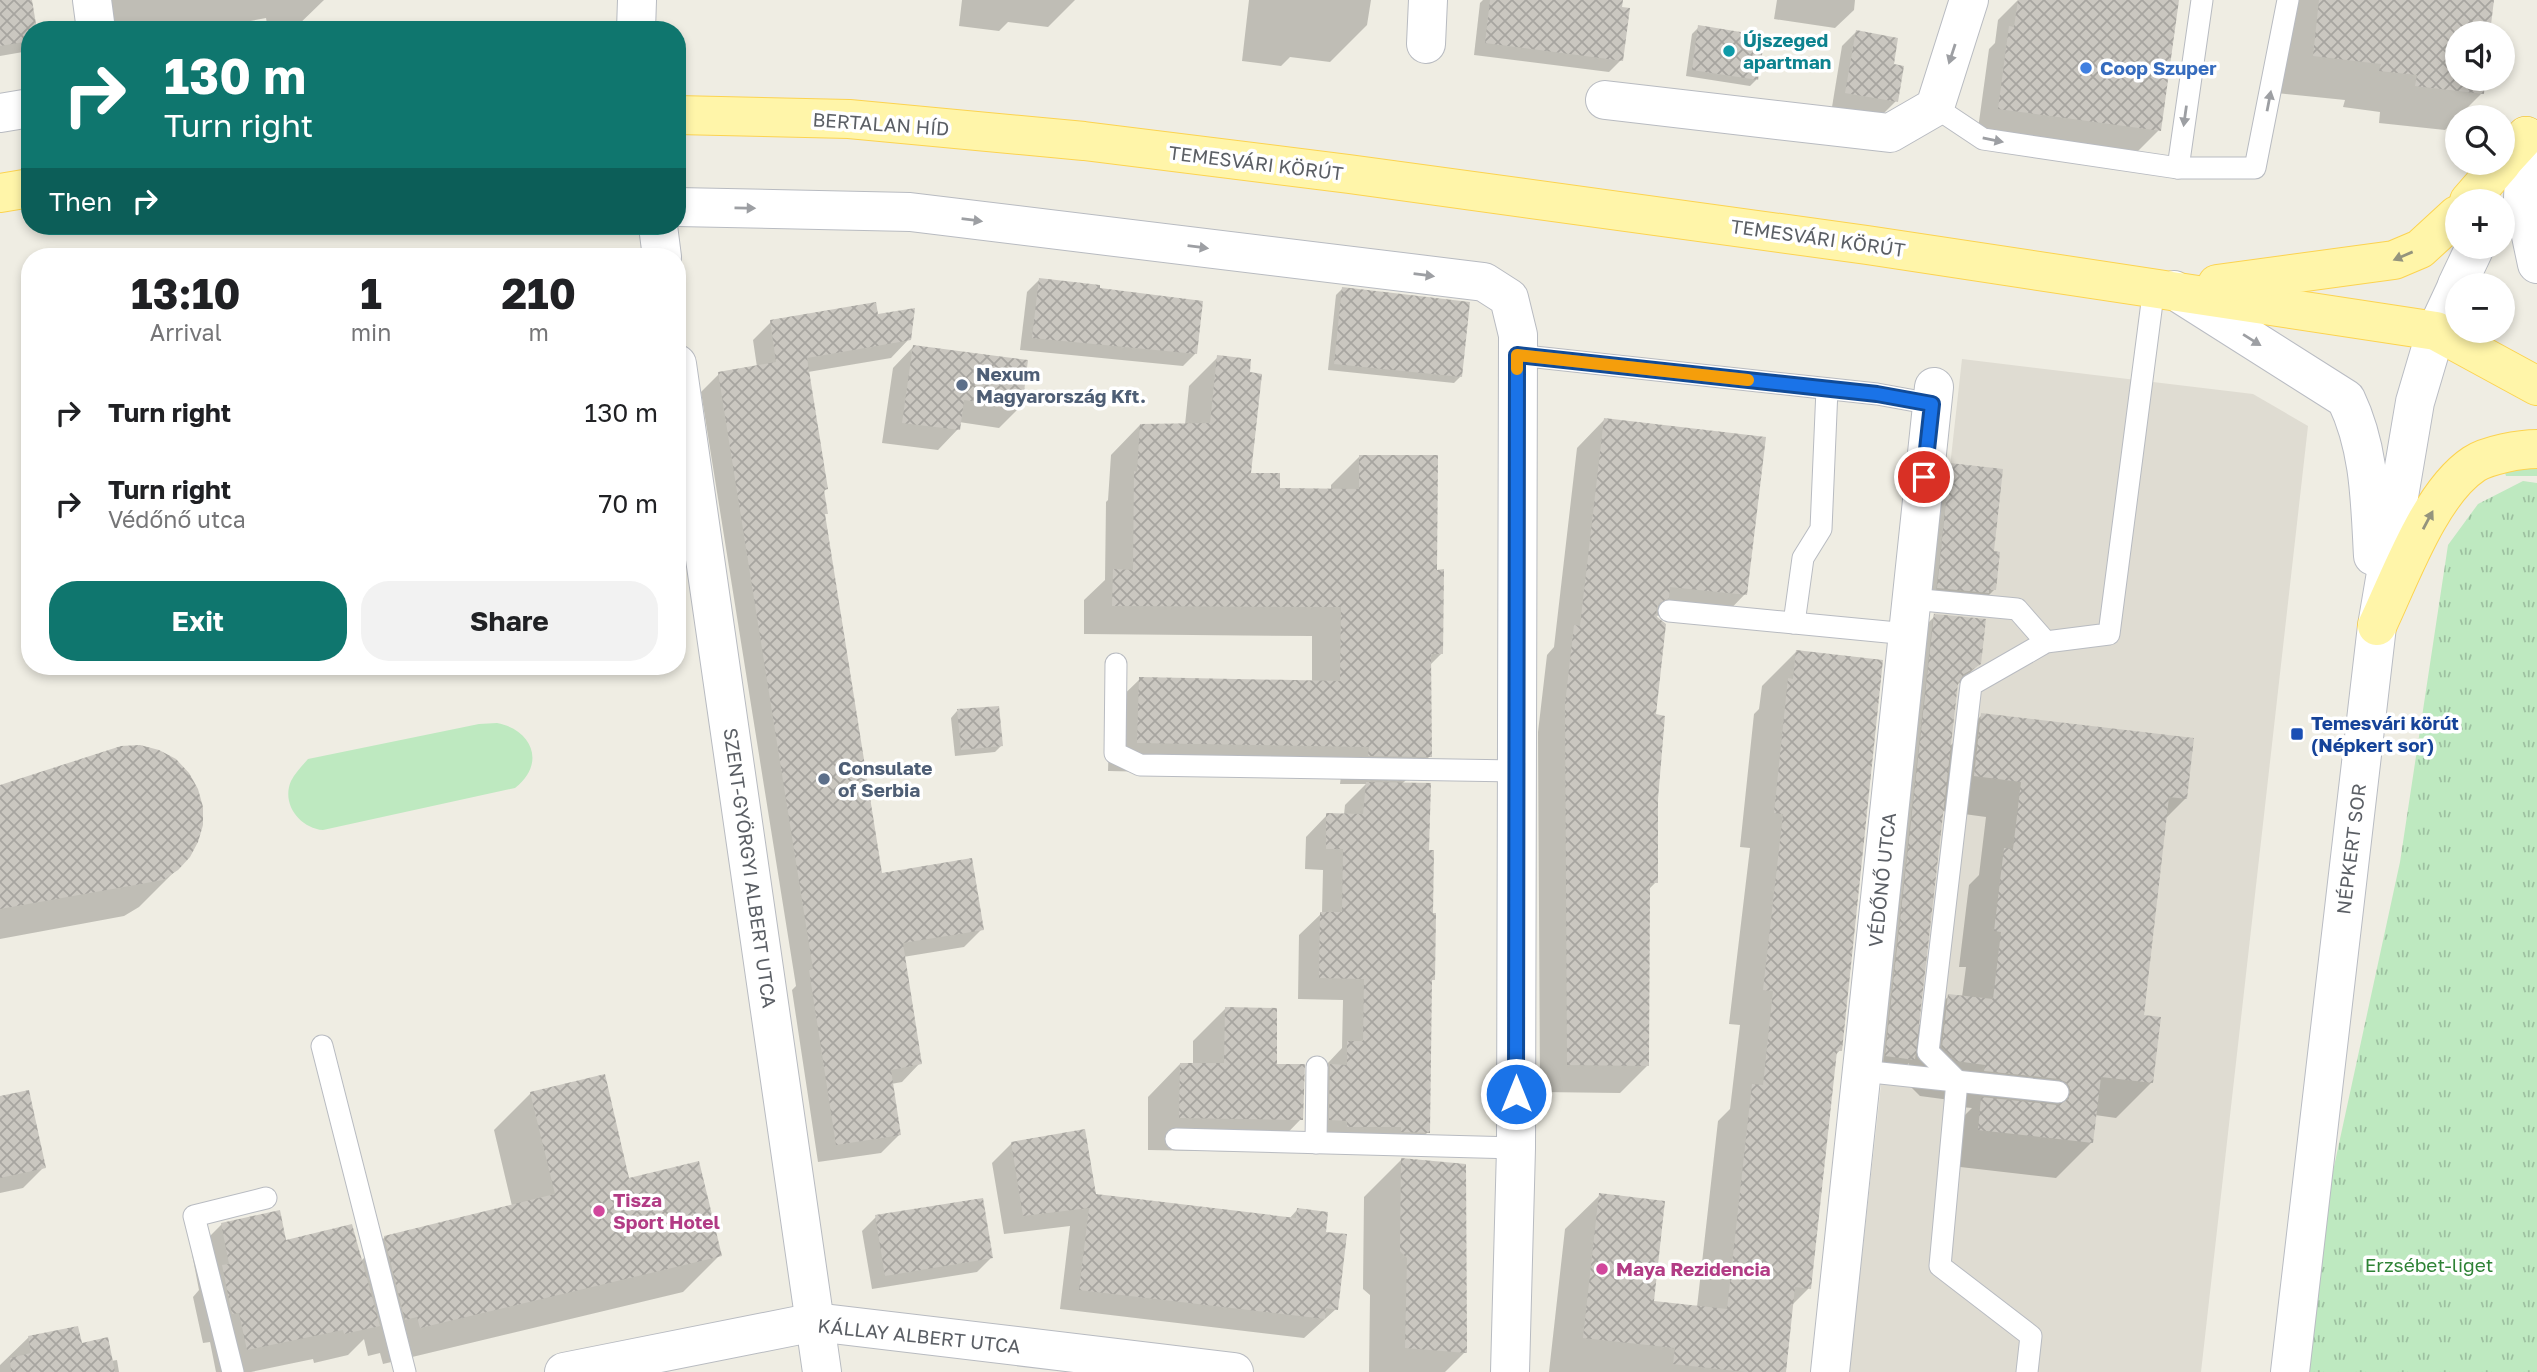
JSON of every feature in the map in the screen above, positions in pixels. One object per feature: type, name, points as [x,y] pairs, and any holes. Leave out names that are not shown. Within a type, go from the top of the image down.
[{"type":"main road","name":"BERTALAN HÍD","points":[[686,115],[849,119],[1084,141]]},
{"type":"main road","name":"TEMESVÁRI KÖRÚT","points":[[1084,141],[1349,174],[1867,245],[2436,331],[2537,386]]},
{"type":"main road","points":[[2479,189],[2517,145]]},
{"type":"main road","points":[[0,192],[21,189]]},
{"type":"main road","points":[[2164,289],[2394,260],[2420,249],[2445,226]]},
{"type":"main road","points":[[2377,626],[2430,514],[2450,486],[2475,463],[2509,453],[2537,449]]},
{"type":"street","points":[[92,0],[95,21]]},
{"type":"street","points":[[636,21],[637,0]]},
{"type":"street","points":[[1426,44],[1428,0]]},
{"type":"street","points":[[1605,100],[1889,133],[1934,107],[1969,0]]},
{"type":"street","points":[[0,113],[21,110]]},
{"type":"street","points":[[2500,189],[2517,145]]},
{"type":"street","points":[[2517,145],[2537,264]]},
{"type":"street","points":[[686,207],[910,212],[1484,282],[1509,298],[1518,335],[1516,1148],[1510,1372]]},
{"type":"street","points":[[2164,289],[2346,398],[2357,422],[2368,469],[2377,626]]},
{"type":"street","name":"NÉPKERT SOR","points":[[2290,1372],[2377,626],[2415,401],[2436,331],[2445,312]]},
{"type":"street","name":"VÉDŐNŐ UTCA","points":[[1830,1372],[1933,395]]},
{"type":"street","name":"SZENT-GYÖRGYI ALBERT UTCA","points":[[686,426],[822,1372]]},
{"type":"street","name":"KÁLLAY ALBERT UTCA","points":[[564,1372],[815,1322],[1234,1372]]},
{"type":"lane","points":[[2178,168],[2202,0]]},
{"type":"lane","points":[[1934,107],[1983,139],[2178,168],[2255,168],[2288,0]]},
{"type":"lane","points":[[2027,1372],[2031,1336],[1940,1266],[1956,1081],[1928,1052],[1971,685],[2046,642],[2109,634],[2164,289]]},
{"type":"lane","points":[[1517,355],[1827,389],[1933,395]]},
{"type":"lane","points":[[1794,623],[1803,558],[1821,529],[1827,389]]},
{"type":"lane","points":[[1668,611],[1794,623],[2017,609],[2046,642]]},
{"type":"lane","points":[[1116,664],[1115,752],[1140,765],[1516,771]]},
{"type":"lane","points":[[321,1046],[405,1372]]},
{"type":"lane","points":[[1316,1143],[1317,1068]]},
{"type":"lane","points":[[1861,1070],[2058,1092]]},
{"type":"lane","points":[[1175,1139],[1516,1148]]},
{"type":"lane","points":[[233,1372],[194,1216],[266,1198]]},
{"type":"shaded area","points":[[1962,359],[2253,394],[2308,426],[2201,1372],[1849,1372]]},
{"type":"green space","points":[[2537,464],[2537,476],[2506,476],[2504,469]]},
{"type":"green space","name":"Erzsébet-liget","points":[[2523,481],[2537,483],[2537,1372],[2309,1372],[2330,1185],[2400,862],[2448,545],[2478,504]]},
{"type":"green space","points":[[497,723],[519,733],[527,740],[531,749],[530,769],[525,779],[515,788],[323,830],[300,820],[291,806],[291,781],[308,759],[479,724]]},
{"type":"building","points":[[0,0],[32,0],[36,21],[21,21],[21,42],[0,46]]},
{"type":"building","points":[[1490,0],[1623,0],[1622,7],[1630,8],[1623,61],[1485,43]]},
{"type":"building","name":"Coop Szuper","points":[[2018,0],[2179,0],[2161,131],[1998,109],[2009,26],[2014,27]]},
{"type":"building","points":[[2319,0],[2494,0],[2491,21],[2445,21],[2445,89],[2415,86],[2417,75],[2379,71],[2381,64],[2313,56]]},
{"type":"building","name":"Újszeged apartman","points":[[1698,25],[1765,36],[1758,80],[1692,70]]},
{"type":"building","points":[[1856,30],[1898,38],[1894,64],[1904,66],[1898,102],[1845,93]]},
{"type":"building","points":[[2458,91],[2484,91],[2484,94]]},
{"type":"building","points":[[1039,278],[1203,301],[1197,354],[1032,338]]},
{"type":"building","points":[[1342,287],[1470,302],[1462,377],[1334,364]]},
{"type":"building","points":[[876,302],[878,314],[915,308],[911,340],[807,358],[828,489],[824,490],[828,514],[825,514],[882,873],[972,858],[984,930],[903,943],[922,1064],[891,1070],[901,1135],[836,1145],[809,970],[813,969],[718,372],[776,362],[770,320]]},
{"type":"building","points":[[913,345],[1028,360],[1022,408],[964,400],[960,430],[902,423]]},
{"type":"building","points":[[1217,355],[1251,359],[1250,372],[1262,374],[1251,473],[1280,473],[1280,488],[1359,489],[1359,455],[1438,455],[1437,570],[1444,569],[1443,654],[1431,654],[1432,757],[1368,756],[1369,747],[1137,743],[1139,677],[1340,681],[1341,607],[1112,606],[1113,569],[1133,570],[1134,471],[1137,472],[1140,424],[1210,423]]},
{"type":"building","points":[[1604,418],[1766,437],[1747,595],[1670,587],[1669,598],[1659,603],[1656,609],[1657,617],[1666,624],[1656,714],[1665,716],[1658,799],[1658,883],[1650,883],[1649,1066],[1567,1065],[1565,704],[1574,625],[1580,626]]},
{"type":"building","points":[[1950,463],[2003,469],[1994,551],[2000,552],[1996,590],[1989,590],[1989,593],[1937,588]]},
{"type":"building","points":[[1934,614],[1986,619],[1981,664],[1964,674],[1958,683],[1915,1060],[1885,1056]]},
{"type":"building","points":[[1796,650],[1883,660],[1842,1051],[1837,1051],[1811,1289],[1795,1287],[1786,1372],[1745,1372],[1673,1364],[1675,1348],[1583,1338],[1599,1193],[1665,1201],[1654,1301],[1727,1309],[1752,1084],[1763,1085],[1773,991],[1763,990],[1783,814],[1774,813],[1788,678],[1793,679]]},
{"type":"building","points":[[999,706],[1003,746],[961,750],[957,709]]},
{"type":"building","points":[[1981,713],[2194,738],[2187,799],[2169,797],[2144,1015],[2161,1017],[2153,1083],[2101,1077],[2093,1143],[1978,1130],[1981,1097],[2057,1105],[2069,1099],[2070,1087],[2059,1079],[1984,1071],[1985,1065],[1956,1061],[1942,1047],[1948,994],[1993,999],[2001,932],[1994,931],[2004,848],[2013,849],[2021,782],[1974,776]]},
{"type":"building","points":[[140,745],[159,750],[176,759],[189,773],[198,789],[203,807],[203,825],[190,857],[178,870],[163,880],[0,909],[0,785],[121,746]]},
{"type":"building","points":[[1366,782],[1431,783],[1429,850],[1434,850],[1433,913],[1436,913],[1435,980],[1432,980],[1430,1133],[1401,1132],[1401,1127],[1347,1127],[1347,1121],[1329,1120],[1330,1064],[1347,1065],[1347,1041],[1363,1041],[1364,979],[1319,978],[1320,912],[1342,912],[1343,849],[1326,849],[1326,813],[1363,814]]},
{"type":"building","points":[[1225,1007],[1277,1008],[1277,1064],[1305,1064],[1303,1120],[1179,1118],[1180,1063],[1224,1063]]},
{"type":"building","name":"Tisza Sport Hotel","points":[[605,1074],[629,1178],[699,1161],[722,1256],[420,1328],[417,1317],[405,1320],[384,1236],[555,1194],[530,1092]]},
{"type":"building","points":[[29,1090],[46,1168],[0,1178],[0,1096]]},
{"type":"building","points":[[1085,1129],[1096,1194],[1296,1218],[1297,1208],[1328,1212],[1326,1232],[1347,1234],[1338,1310],[1326,1308],[1325,1319],[1079,1290],[1089,1208],[1023,1216],[1011,1142]]},
{"type":"building","points":[[1401,1158],[1466,1164],[1467,1353],[1405,1348],[1407,1258],[1400,1251]]},
{"type":"building","points":[[983,1198],[993,1258],[885,1276],[875,1215]]},
{"type":"building","points":[[280,1210],[286,1240],[352,1224],[380,1326],[344,1334],[343,1330],[247,1350],[239,1313],[232,1314],[222,1265],[229,1264],[221,1223]]},
{"type":"building","points":[[78,1326],[82,1343],[108,1337],[115,1372],[11,1372],[10,1358],[31,1353],[28,1336]]},
{"type":"slow traffic","points":[[1517,369],[1517,355],[1748,380]]},
{"type":"place","name":"Újszeged apartman","points":[[1729,51]]},
{"type":"place","name":"Coop Szuper","points":[[2086,68]]},
{"type":"place","name":"Nexum Magyarország Kft.","points":[[962,385]]},
{"type":"place","name":"Temesvári körút (Népkert sor)","points":[[2297,734]]},
{"type":"place","name":"Consulate of Serbia","points":[[824,779]]},
{"type":"place","name":"Tisza Sport Hotel","points":[[599,1211]]},
{"type":"place","name":"Maya Rezidencia","points":[[1602,1269]]},
{"type":"route","points":[[1516,1094],[1517,355],[1877,394],[1932,404],[1924,477]]}]
